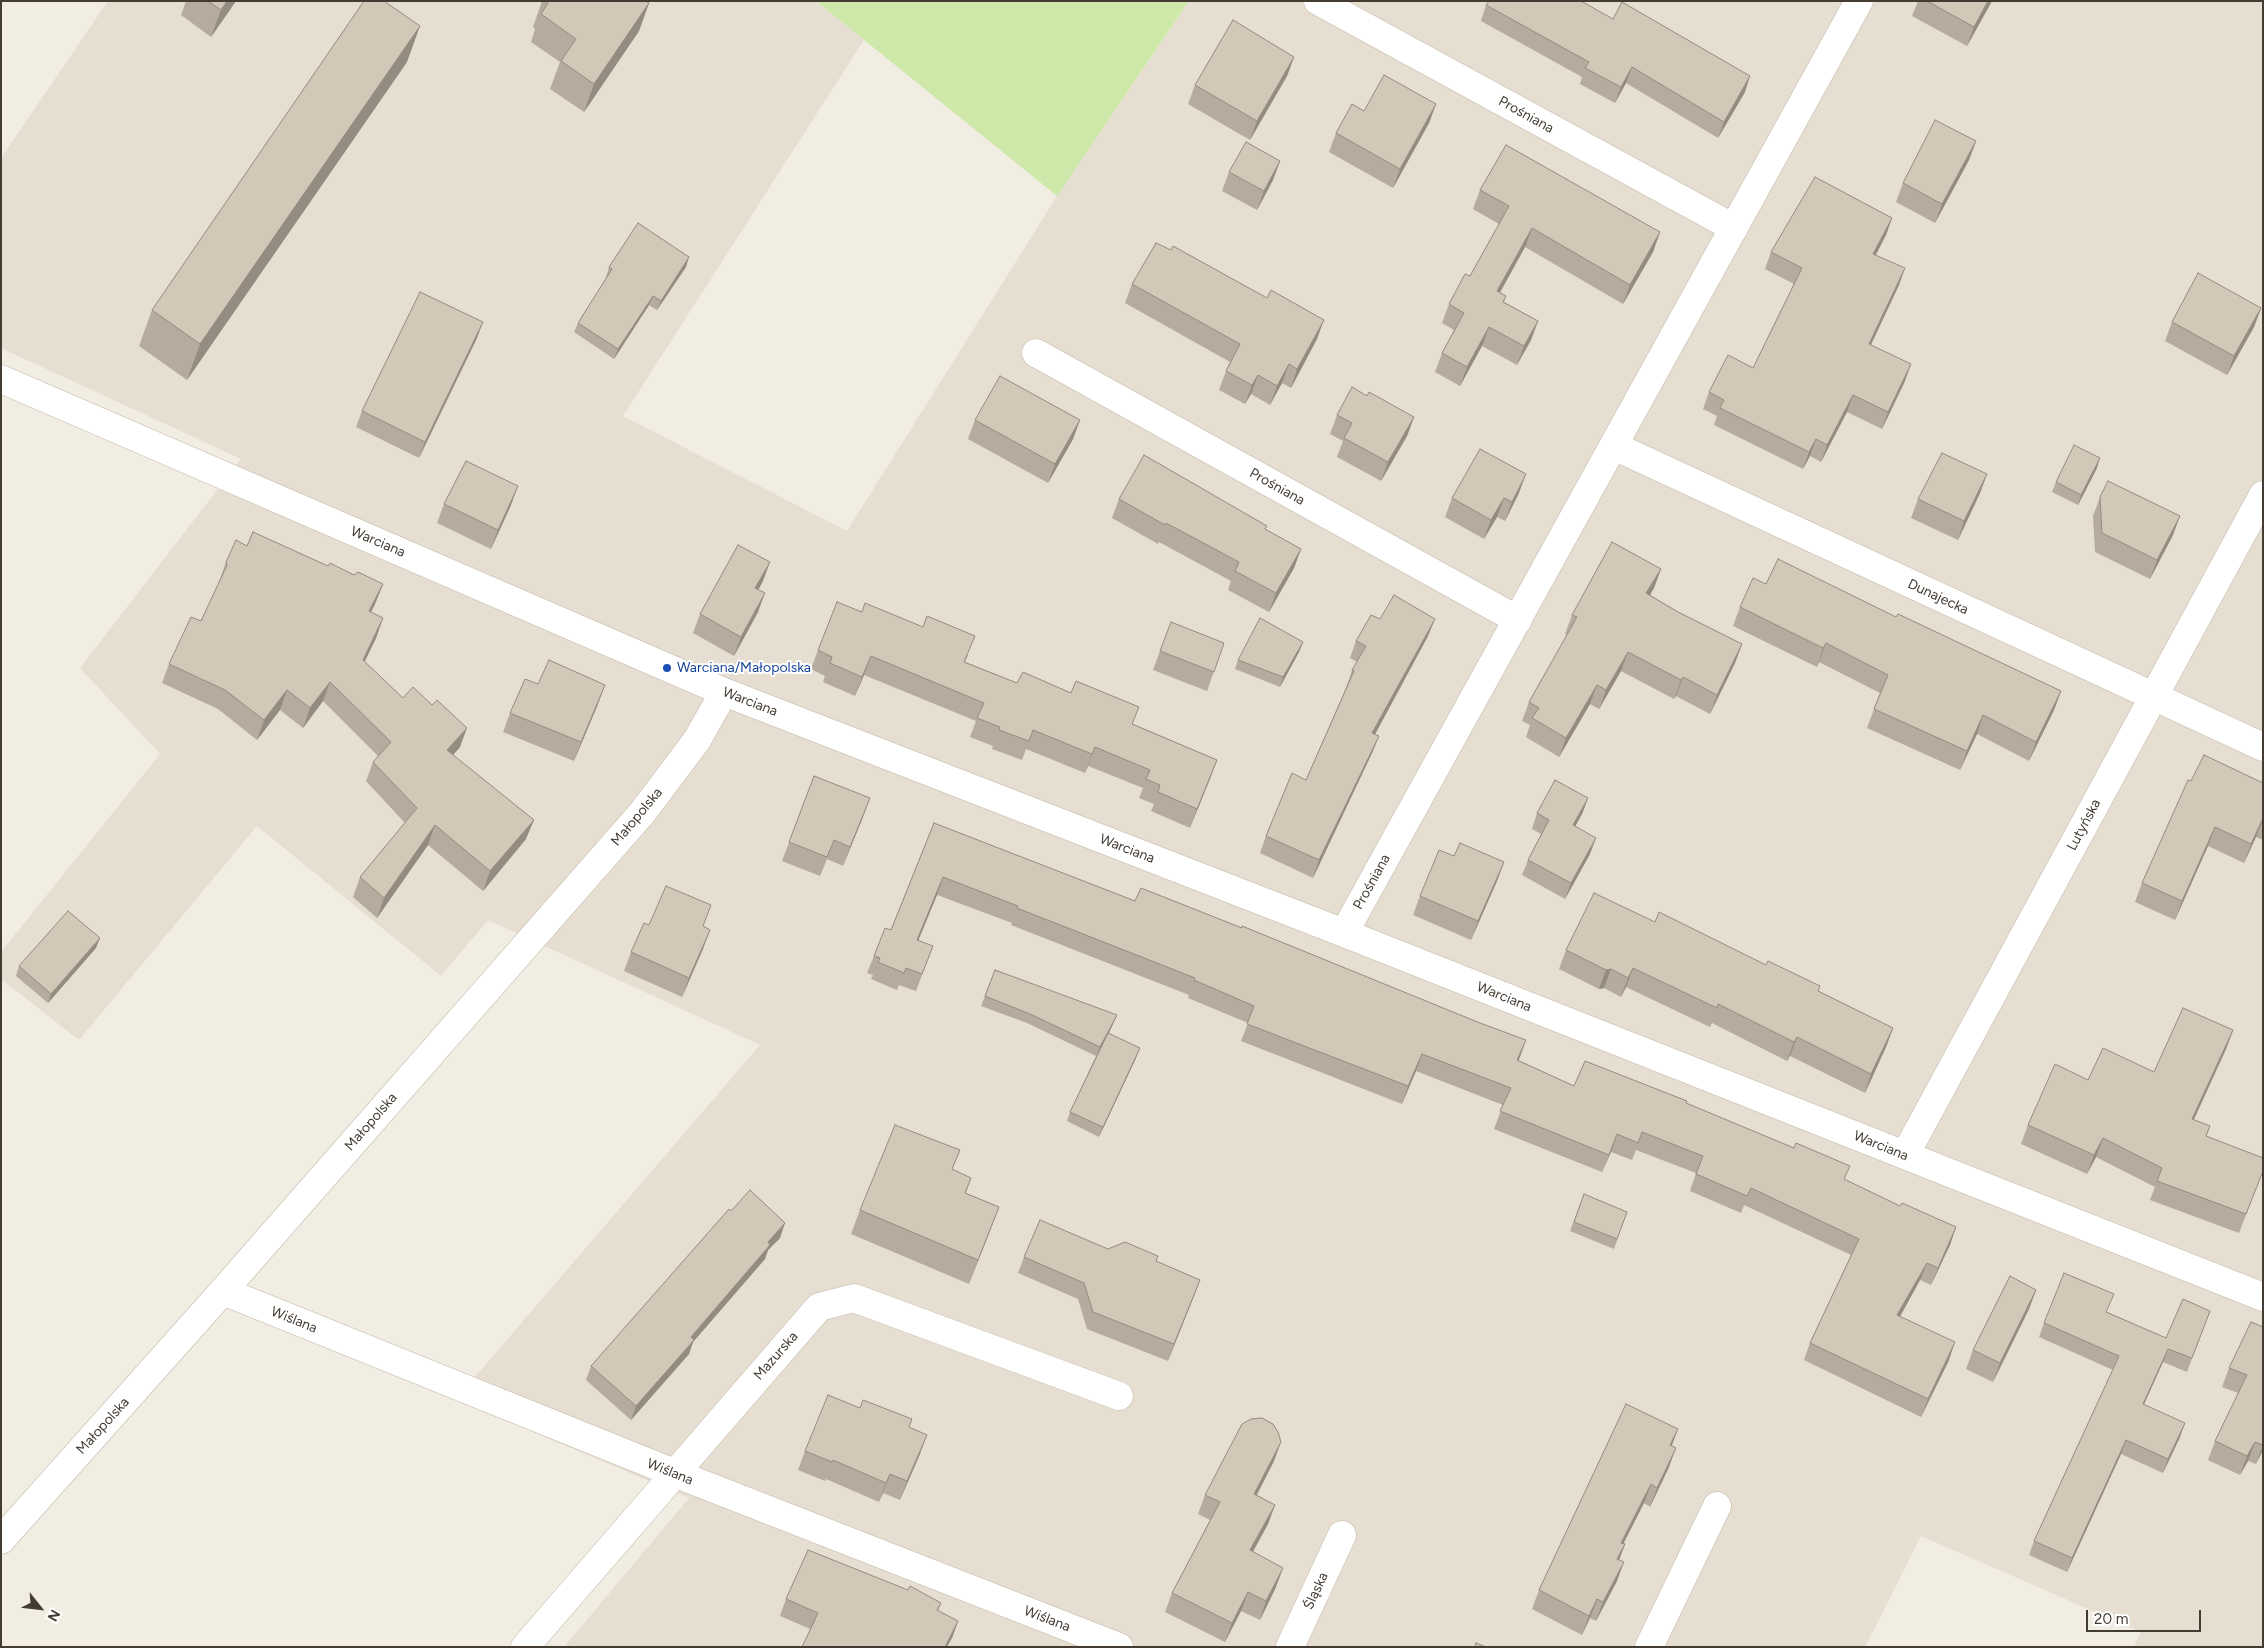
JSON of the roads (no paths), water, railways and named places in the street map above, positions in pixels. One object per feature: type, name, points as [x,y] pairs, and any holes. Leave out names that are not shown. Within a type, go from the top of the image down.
[{"type":"street","name":"Prośniana","points":[[1318,1],[1734,228]]},
{"type":"street","name":"Prośniana","points":[[1344,933],[1859,1]]},
{"type":"street","name":"Prośniana","points":[[1036,353],[1518,620]]},
{"type":"street","name":"Warciana","points":[[1,379],[724,692],[1344,933],[2263,1297]]},
{"type":"street","name":"Dunajecka","points":[[1614,446],[2263,747]]},
{"type":"street","name":"Lutyńska","points":[[1905,1155],[2263,495]]},
{"type":"street","name":"Małopolska","points":[[1,1540],[223,1291],[642,812],[698,740],[724,692]]},
{"type":"street","name":"Wiślana","points":[[223,1291],[674,1474],[1119,1647]]},
{"type":"street","name":"Mazurska","points":[[525,1647],[819,1307],[854,1298],[1119,1396]]},
{"type":"street","points":[[1649,1647],[1717,1506]]},
{"type":"street","name":"Śląska","points":[[1290,1647],[1342,1535]]},
{"type":"place","name":"Warciana/Małopolska","points":[[667,668]]}]
